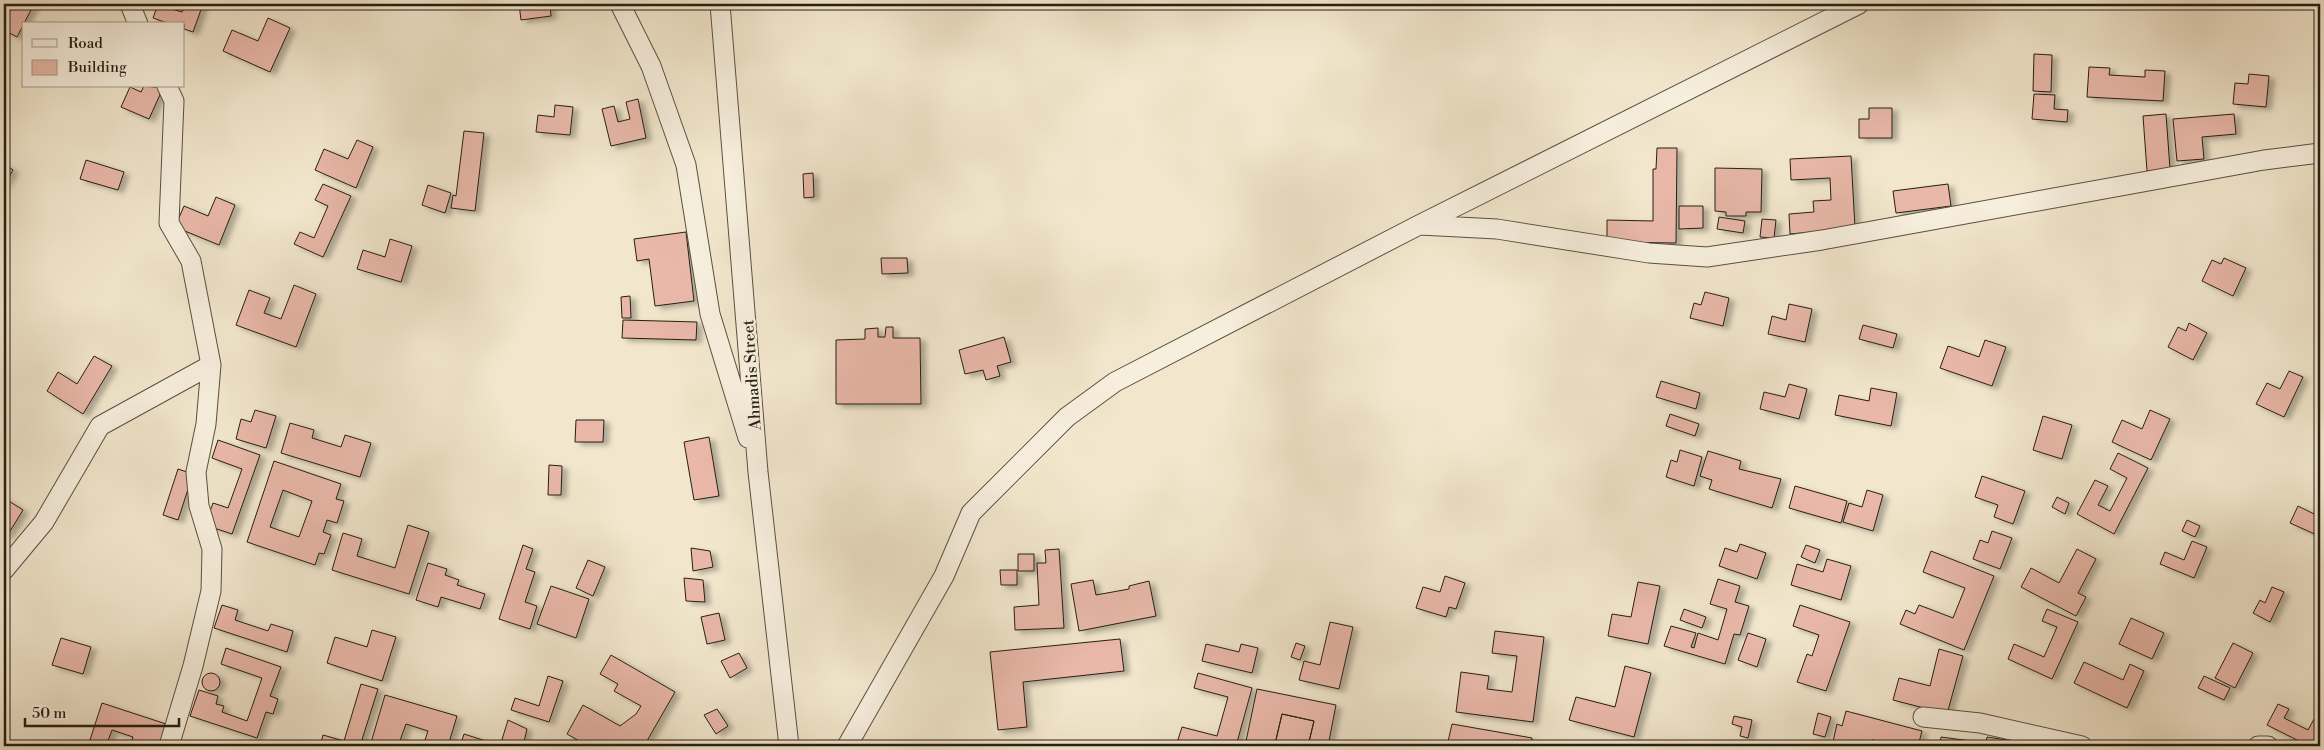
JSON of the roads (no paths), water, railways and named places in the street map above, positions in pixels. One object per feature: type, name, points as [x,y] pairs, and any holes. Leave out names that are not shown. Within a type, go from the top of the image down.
[{"type":"street","points":[[130,4],[137,22]]},
{"type":"street","points":[[620,4],[651,66],[686,165],[710,314],[758,472]]},
{"type":"street","name":"Ahmadis Street","points":[[720,4],[758,472],[789,746]]},
{"type":"street","points":[[847,746],[944,576],[971,512],[1067,417],[1115,382],[1419,225],[1859,4]]},
{"type":"street","points":[[168,88],[174,101],[169,223],[191,261],[211,365],[206,424],[196,472],[199,506],[212,550],[211,591],[194,666],[169,746]]},
{"type":"street","points":[[1419,225],[1497,229],[1649,253],[1706,257],[1822,240],[2246,164],[2320,153]]},
{"type":"street","points":[[4,570],[44,522],[100,426],[211,365]]},
{"type":"street","points":[[1923,716],[1980,723],[2082,746]]},
{"type":"street","points":[[2258,746],[2268,746]]}]
